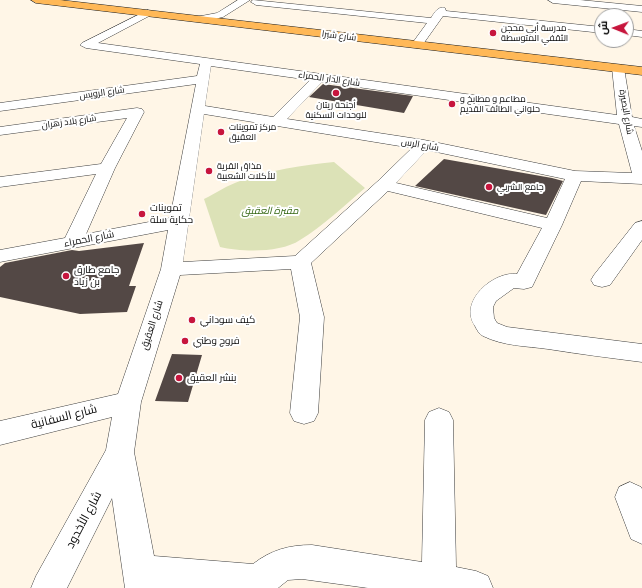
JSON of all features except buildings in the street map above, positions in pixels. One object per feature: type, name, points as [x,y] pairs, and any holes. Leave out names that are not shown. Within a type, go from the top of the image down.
[{"type":"main road","name":"شارع شبرا","points":[[36,0],[642,71]]},
{"type":"street","points":[[200,19],[220,15],[245,0]]},
{"type":"street","points":[[417,45],[449,0]]},
{"type":"street","points":[[553,0],[642,9]]},
{"type":"street","points":[[239,23],[236,14],[258,1],[340,11],[594,29]]},
{"type":"street","points":[[340,11],[348,4]]},
{"type":"street","name":"شارع الدار الحمراء","points":[[148,13],[86,45],[205,70],[320,78],[642,123]]},
{"type":"street","name":"شارع البصيرة","points":[[618,68],[625,120],[642,178]]},
{"type":"street","name":"شارع الرويس","points":[[0,107],[205,70]]},
{"type":"street","name":"شارع العقيق","points":[[141,580],[120,452],[128,402],[170,269],[205,70]]},
{"type":"street","points":[[276,122],[320,78]]},
{"type":"street","name":"شارع الرس","points":[[198,109],[424,145],[575,176],[642,178]]},
{"type":"street","name":"شارع بلاد زهران","points":[[0,131],[137,112],[107,168]]},
{"type":"street","points":[[170,269],[300,262],[384,185],[424,145]]},
{"type":"street","points":[[0,182],[107,168]]},
{"type":"street","points":[[72,243],[107,168]]},
{"type":"street","points":[[575,176],[553,225],[524,282],[510,280],[486,297],[482,307],[482,319],[489,329],[505,335],[642,353]]},
{"type":"street","points":[[384,185],[553,225]]},
{"type":"street","name":"شارع الحمراء","points":[[0,256],[179,222]]},
{"type":"street","points":[[602,280],[642,227]]},
{"type":"street","points":[[300,262],[312,317],[304,413]]},
{"type":"street","name":"شارع السفانية","points":[[0,433],[128,402]]},
{"type":"street","points":[[439,420],[439,582]]},
{"type":"street","name":"شارع الأخدود","points":[[48,588],[120,452]]},
{"type":"street","points":[[630,497],[642,528]]},
{"type":"street","points":[[141,580],[258,582],[280,564],[296,561],[312,562],[476,588]]},
{"type":"green space","name":"مقبرة العقيق","points":[[334,162],[365,188],[317,229],[300,240],[283,247],[261,250],[239,250],[220,247],[204,199],[226,187],[251,177],[299,166]]},
{"type":"place","name":"مدرسة أبي محجن الثقفي المتوسطة","points":[[493,33]]},
{"type":"place","name":"أجنحة ريتان للوحدات السكنية","points":[[336,93]]},
{"type":"place","name":"مطاعم و مطابخ و حلواني الطائف القديم","points":[[452,104]]},
{"type":"place","name":"مركز تموينات العقيق","points":[[221,132]]},
{"type":"place","name":"مذاق القرية للأكلات الشعبية","points":[[209,171]]},
{"type":"place","name":"جامع الشربي","points":[[489,187]]},
{"type":"place","name":"تموينات حكاية سلة","points":[[142,214]]},
{"type":"place","name":"جامع طارق بن زياد","points":[[66,276]]},
{"type":"place","name":"كيف سوداني","points":[[192,320]]},
{"type":"place","name":"فروج وطني","points":[[185,341]]},
{"type":"place","name":"بنشر العقيق","points":[[179,378]]}]
